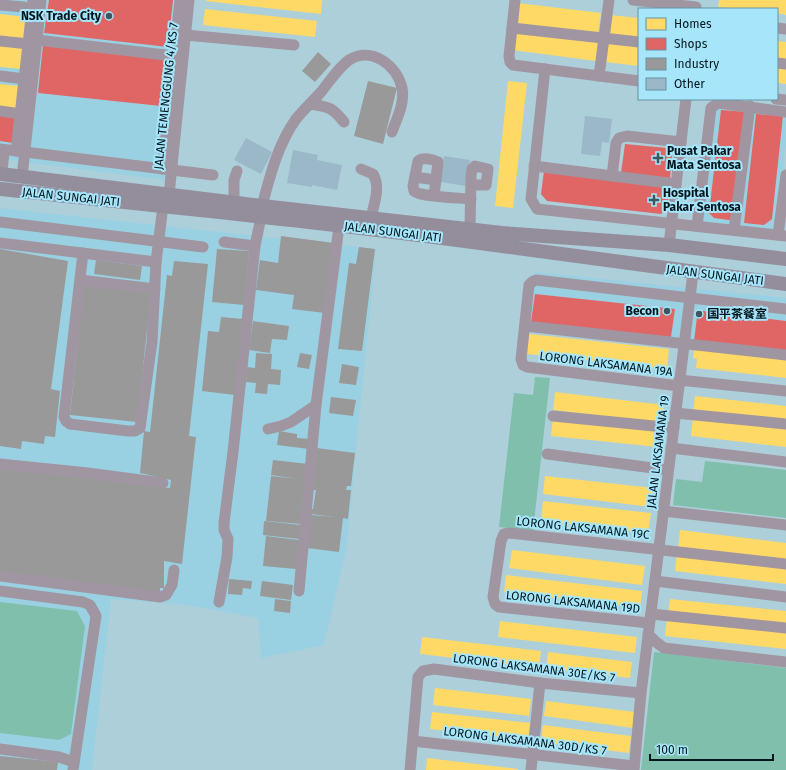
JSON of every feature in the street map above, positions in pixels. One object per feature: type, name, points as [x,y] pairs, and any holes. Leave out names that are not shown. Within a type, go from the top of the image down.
[{"type":"main road","name":"JALAN SUNGAI JATI","points":[[1,174],[166,201],[234,203],[262,212],[339,226],[502,245],[696,273],[786,284]]},
{"type":"main road","name":"JALAN SUNGAI JATI","points":[[0,189],[166,201],[262,212],[371,218],[470,229],[669,245],[786,259]]},
{"type":"main road","points":[[696,273],[740,271],[744,266],[742,261],[701,250]]},
{"type":"street","points":[[21,152],[28,123],[33,42],[33,0]]},
{"type":"street","points":[[22,177],[21,114],[25,79],[41,0]]},
{"type":"street","points":[[167,169],[166,138],[180,0]]},
{"type":"street","name":"JALAN TEMENGGUNG 4/KS 7","points":[[80,280],[64,417],[70,424],[135,431],[140,428],[152,342],[156,262],[166,201],[167,169],[189,0]]},
{"type":"street","points":[[515,0],[509,56],[510,62],[513,65],[638,81]]},
{"type":"street","points":[[599,76],[610,0]]},
{"type":"street","points":[[633,0],[696,5]]},
{"type":"street","points":[[0,5],[24,7]]},
{"type":"street","points":[[512,28],[638,42]]},
{"type":"street","points":[[185,35],[294,45]]},
{"type":"street","points":[[0,41],[33,42],[174,56]]},
{"type":"street","points":[[219,602],[227,557],[228,539],[224,530],[224,522],[255,246],[269,180],[283,140],[297,119],[339,70],[355,57],[366,55],[378,57],[394,70],[399,78],[402,89],[401,108],[392,132]]},
{"type":"street","points":[[545,69],[531,199],[537,209],[782,236],[786,175]]},
{"type":"street","points":[[0,76],[25,79]]},
{"type":"street","points":[[669,245],[686,100]]},
{"type":"street","points":[[697,226],[711,108],[718,103],[750,106],[786,112]]},
{"type":"street","points":[[310,104],[325,106],[334,110],[344,122]]},
{"type":"street","points":[[734,230],[750,106]]},
{"type":"street","points":[[0,112],[21,114]]},
{"type":"street","points":[[612,176],[616,143],[620,138],[627,136],[681,142]]},
{"type":"street","points":[[1,174],[2,150],[213,175]]},
{"type":"street","points":[[434,196],[438,164],[436,160],[423,158],[418,161],[415,177],[414,191],[417,194],[434,196],[471,200]]},
{"type":"street","points":[[534,166],[676,184]]},
{"type":"street","points":[[361,168],[373,174],[377,182],[371,218]]},
{"type":"street","points":[[234,203],[234,180],[237,171]]},
{"type":"street","points":[[415,177],[436,180]]},
{"type":"street","points":[[470,229],[471,185]]},
{"type":"street","points":[[0,222],[203,247]]},
{"type":"street","points":[[299,591],[316,405],[339,226]]},
{"type":"street","points":[[224,242],[255,246]]},
{"type":"street","points":[[0,243],[156,262]]},
{"type":"street","points":[[83,253],[80,280],[155,289]]},
{"type":"street","name":"JALAN LAKSAMANA 19","points":[[634,768],[649,624],[675,413],[690,298],[696,273]]},
{"type":"street","name":"LORONG LAKSAMANA 19A","points":[[690,298],[536,280],[529,285],[521,359],[523,365],[527,367],[679,383],[786,391]]},
{"type":"street","points":[[690,298],[786,309]]},
{"type":"street","points":[[525,326],[786,355]]},
{"type":"street","points":[[268,429],[291,422],[316,405]]},
{"type":"street","points":[[675,413],[786,424]]},
{"type":"street","points":[[553,416],[674,428]]},
{"type":"street","points":[[671,448],[786,462]]},
{"type":"street","points":[[548,454],[668,470]]},
{"type":"street","points":[[0,464],[88,473],[163,483]]},
{"type":"street","points":[[663,511],[786,525]]},
{"type":"street","name":"LORONG LAKSAMANA 19C","points":[[495,604],[493,597],[501,541],[504,534],[658,549],[786,564]]},
{"type":"street","points":[[0,576],[160,597],[166,595],[172,585],[174,570]]},
{"type":"street","points":[[655,581],[786,597]]},
{"type":"street","points":[[0,591],[83,602],[90,605],[96,616],[95,633],[73,766],[59,757],[0,749]]},
{"type":"street","name":"LORONG LAKSAMANA 19D","points":[[495,604],[500,607],[649,624],[786,628]]},
{"type":"street","points":[[649,624],[656,642],[664,648],[786,662]]},
{"type":"street","name":"LORONG LAKSAMANA 30E/KS 7","points":[[413,741],[418,677],[423,671],[434,670],[641,694]]},
{"type":"street","points":[[531,770],[540,683]]},
{"type":"street","points":[[410,770],[413,741]]},
{"type":"street","name":"LORONG LAKSAMANA 30D/KS 7","points":[[413,741],[634,768]]},
{"type":"shaded area","points":[[0,0],[184,0],[166,180],[0,159]]},
{"type":"shaded area","points":[[719,106],[786,114],[786,143],[775,232],[700,222],[714,109]]},
{"type":"shaded area","points":[[0,208],[376,249],[346,550],[324,645],[261,658],[258,618],[181,604],[111,599],[92,770],[0,770]]},
{"type":"shaded area","points":[[535,272],[786,298],[786,354],[528,324]]},
{"type":"green space","points":[[535,377],[550,378],[533,531],[499,527],[514,393],[533,395]]},
{"type":"green space","points":[[705,461],[786,470],[786,518],[673,505],[676,479],[702,482]]},
{"type":"green space","points":[[0,602],[77,611],[85,626],[71,734],[59,740],[0,733]]},
{"type":"green space","points":[[654,652],[786,668],[786,770],[641,770]]},
{"type":"building: Homes","points":[[206,0],[322,0],[321,14]]},
{"type":"building: Homes","points":[[719,0],[786,0],[786,15],[778,13],[778,8],[718,7]]},
{"type":"building: Homes","points":[[518,3],[601,13],[598,34],[516,24]]},
{"type":"building: Homes","points":[[205,9],[317,21],[315,37],[203,25]]},
{"type":"building: Homes","points":[[0,14],[27,17],[24,41],[0,38]]},
{"type":"building: Homes","points":[[610,15],[638,18],[638,39],[608,35]]},
{"type":"building: Homes","points":[[515,31],[598,41],[596,61],[512,50]]},
{"type":"building: Homes","points":[[778,41],[786,42],[786,61],[778,60]]},
{"type":"building: Homes","points":[[607,42],[638,45],[638,66],[605,62]]},
{"type":"building: Homes","points":[[0,43],[23,45],[21,69],[0,67]]},
{"type":"building: Homes","points":[[778,64],[786,65],[786,84],[778,83]]},
{"type":"building: Homes","points":[[508,81],[527,83],[513,208],[495,206]]},
{"type":"building: Homes","points":[[0,84],[19,86],[16,110],[0,108]]},
{"type":"building: Homes","points":[[529,334],[669,349],[667,369],[527,354]]},
{"type":"building: Homes","points":[[694,349],[786,359],[786,378],[696,368],[697,359],[693,358]]},
{"type":"building: Homes","points":[[555,392],[664,405],[661,423],[553,410]]},
{"type":"building: Homes","points":[[695,396],[786,406],[786,423],[693,413]]},
{"type":"building: Homes","points":[[693,417],[786,428],[786,447],[691,436]]},
{"type":"building: Homes","points":[[553,418],[660,429],[658,447],[551,436]]},
{"type":"building: Homes","points":[[545,476],[653,488],[651,507],[543,494]]},
{"type":"building: Homes","points":[[543,501],[651,513],[648,533],[541,521]]},
{"type":"building: Homes","points":[[680,530],[786,543],[786,561],[678,549]]},
{"type":"building: Homes","points":[[512,550],[645,566],[642,585],[509,568]]},
{"type":"building: Homes","points":[[677,553],[786,566],[786,584],[675,571]]},
{"type":"building: Homes","points":[[506,575],[642,591],[640,608],[504,592]]},
{"type":"building: Homes","points":[[670,599],[786,611],[786,627],[668,615]]},
{"type":"building: Homes","points":[[667,619],[786,633],[786,649],[665,636]]},
{"type":"building: Homes","points":[[500,621],[637,637],[635,653],[498,637]]},
{"type":"building: Homes","points":[[422,637],[541,651],[539,668],[420,654]]},
{"type":"building: Homes","points":[[548,652],[632,662],[630,678],[546,668]]},
{"type":"building: Homes","points":[[435,688],[531,699],[529,716],[433,705]]},
{"type":"building: Homes","points":[[546,701],[635,712],[633,728],[544,716]]},
{"type":"building: Homes","points":[[432,712],[530,723],[528,740],[430,729]]},
{"type":"building: Homes","points":[[543,725],[631,736],[629,753],[541,742]]},
{"type":"building: Homes","points":[[427,758],[518,769],[518,770],[426,770]]},
{"type":"building: Shops","name":"NSK Trade City","points":[[49,0],[173,0],[168,47],[44,33]]},
{"type":"building: Shops","points":[[43,45],[166,58],[161,106],[38,93]]},
{"type":"building: Shops","points":[[721,110],[748,112],[736,221],[714,218],[709,213]]},
{"type":"building: Shops","points":[[0,114],[16,116],[13,143],[0,141]]},
{"type":"building: Shops","points":[[756,114],[783,116],[772,219],[764,225],[744,223]]},
{"type":"building: Shops","points":[[625,144],[667,148],[672,156],[670,178],[621,173]]},
{"type":"building: Shops","points":[[544,171],[670,186],[667,209],[661,214],[547,201],[541,194]]},
{"type":"building: Shops","points":[[535,294],[675,309],[671,337],[531,322]]},
{"type":"building: Shops","points":[[703,311],[786,321],[786,352],[694,341],[697,317]]},
{"type":"building: Industry","points":[[318,52],[331,64],[315,82],[302,71]]},
{"type":"building: Industry","points":[[368,81],[397,88],[383,144],[354,136]]},
{"type":"building: Industry","points":[[281,236],[334,243],[325,313],[292,309],[294,295],[256,290],[260,260],[278,263]]},
{"type":"building: Industry","points":[[359,247],[375,249],[362,351],[338,349],[349,263],[356,264]]},
{"type":"building: Industry","points":[[0,249],[68,261],[51,389],[60,391],[55,437],[45,436],[44,444],[22,441],[21,449],[0,446]]},
{"type":"building: Industry","points":[[217,249],[249,251],[244,305],[212,302]]},
{"type":"building: Industry","points":[[96,260],[142,266],[140,280],[94,274]]},
{"type":"building: Industry","points":[[174,261],[208,264],[189,436],[196,437],[182,564],[164,561],[164,588],[160,588],[160,594],[0,574],[0,468],[170,488],[171,480],[140,473],[144,431],[150,432],[167,275],[172,276]]},
{"type":"building: Industry","points":[[84,285],[151,293],[137,422],[70,415]]},
{"type":"building: Industry","points":[[221,317],[243,319],[235,395],[202,391],[208,331],[219,332]]},
{"type":"building: Industry","points":[[253,321],[289,326],[287,340],[272,339],[270,353],[249,350]]},
{"type":"building: Industry","points":[[256,353],[272,354],[271,369],[281,370],[280,385],[268,384],[267,394],[255,393],[256,383],[246,382],[247,367],[255,368]]},
{"type":"building: Industry","points":[[300,353],[312,355],[309,369],[297,367]]},
{"type":"building: Industry","points":[[342,364],[359,367],[356,385],[339,383]]},
{"type":"building: Industry","points":[[331,397],[356,400],[353,416],[329,413]]},
{"type":"building: Industry","points":[[279,431],[297,434],[297,438],[310,439],[309,449],[277,445]]},
{"type":"building: Industry","points":[[317,448],[355,453],[351,486],[347,486],[346,490],[351,490],[348,519],[343,518],[339,552],[307,548],[311,515],[337,517],[310,514],[311,509],[313,509],[316,490],[313,490]]},
{"type":"building: Industry","points":[[273,460],[309,464],[305,509],[293,508],[303,509],[301,524],[266,521],[271,476],[298,479],[271,475]]},
{"type":"building: Industry","points":[[264,521],[301,525],[299,539],[263,535]]},
{"type":"building: Industry","points":[[266,536],[299,540],[296,569],[263,566]]},
{"type":"building: Industry","points":[[229,579],[252,581],[251,589],[243,588],[242,595],[228,594]]},
{"type":"building: Industry","points":[[262,581],[293,585],[291,600],[260,596]]},
{"type":"building: Industry","points":[[275,599],[291,601],[290,613],[274,611]]},
{"type":"building: Industry","points":[[0,756],[58,762],[57,770],[0,770]]},
{"type":"building: Other","points":[[585,116],[612,119],[609,143],[602,142],[600,156],[581,154]]},
{"type":"building: Other","points":[[246,138],[272,152],[261,174],[234,160]]},
{"type":"building: Other","points":[[293,150],[318,155],[317,160],[342,165],[337,190],[312,185],[312,187],[287,183]]},
{"type":"building: Other","points":[[444,156],[470,160],[466,186],[441,182]]},
{"type":"place","name":"NSK Trade City","points":[[109,16]]},
{"type":"place","name":"Pusat Pakar Mata Sentosa","points":[[658,158]]},
{"type":"place","name":"Hospital Pakar Sentosa","points":[[654,200]]},
{"type":"place","name":"Becon","points":[[667,311]]},
{"type":"place","name":"国平茶餐室","points":[[699,314]]}]
